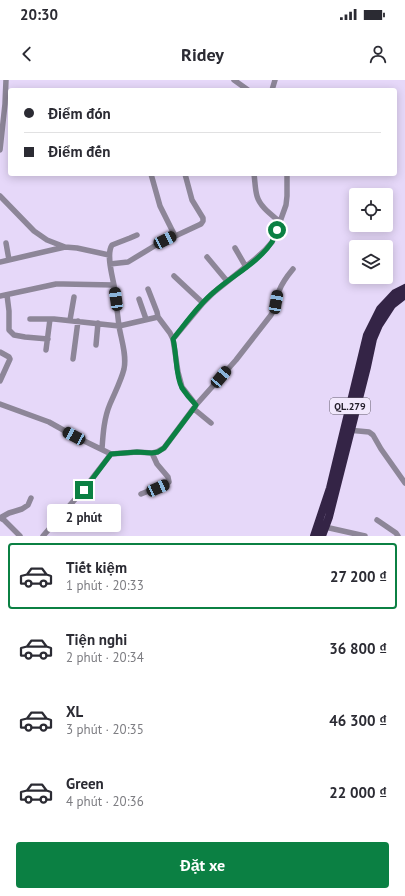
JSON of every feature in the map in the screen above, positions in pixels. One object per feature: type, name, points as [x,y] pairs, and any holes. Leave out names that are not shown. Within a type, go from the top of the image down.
[{"type":"highway","name":"QL.279","points":[[322,536],[329,517],[367,335],[380,309],[395,293],[405,288]]},
{"type":"highway","name":"QL.279","points":[[314,536],[367,367],[373,339],[379,325],[392,305],[405,295]]},
{"type":"street","points":[[0,150],[6,80]]},
{"type":"street","points":[[234,80],[245,88]]},
{"type":"street","points":[[152,176],[160,206],[175,236]]},
{"type":"street","points":[[110,264],[128,262],[144,252],[201,224],[203,218],[192,200],[186,176]]},
{"type":"street","points":[[254,176],[259,202],[280,222]]},
{"type":"street","points":[[173,339],[213,293],[246,267],[272,242],[286,205],[287,176]]},
{"type":"street","points":[[0,196],[34,231],[47,240],[65,248]]},
{"type":"street","points":[[102,449],[104,424],[124,368],[124,352],[110,264],[110,247],[137,235]]},
{"type":"street","points":[[6,243],[10,260]]},
{"type":"street","points":[[0,262],[65,248],[77,248],[109,255]]},
{"type":"street","points":[[234,248],[246,267]]},
{"type":"street","points":[[207,257],[227,281]]},
{"type":"street","points":[[0,404],[49,422],[111,454],[158,452],[164,448],[195,407],[236,360],[274,310],[278,292],[293,269]]},
{"type":"street","points":[[174,276],[203,303]]},
{"type":"street","points":[[0,296],[63,284],[114,286]]},
{"type":"street","points":[[148,289],[158,317],[173,339],[182,387],[195,407],[211,423]]},
{"type":"street","points":[[7,295],[9,330],[14,335],[48,339]]},
{"type":"street","points":[[70,320],[74,297]]},
{"type":"street","points":[[139,299],[146,320]]},
{"type":"street","points":[[30,319],[70,320],[119,326],[158,317]]},
{"type":"street","points":[[46,350],[50,319]]},
{"type":"street","points":[[73,359],[78,321]]},
{"type":"street","points":[[96,345],[98,323]]},
{"type":"street","points":[[0,352],[10,359],[0,381]]},
{"type":"street","points":[[347,430],[369,432],[373,435],[381,450],[405,483]]},
{"type":"street","points":[[141,494],[169,482],[168,477],[157,464],[152,453]]},
{"type":"street","points":[[43,536],[96,475],[111,454]]},
{"type":"street","points":[[0,518],[22,509],[28,505],[31,498]]},
{"type":"street","points":[[0,518],[20,536]]},
{"type":"street","points":[[377,520],[398,536]]},
{"type":"street","points":[[325,527],[365,536]]},
{"type":"route","points":[[84,490],[111,454],[137,452],[152,453],[158,452],[164,448],[194,408],[196,405],[186,394],[180,381],[173,339],[213,293],[244,269],[265,250],[272,242],[277,230]]}]
